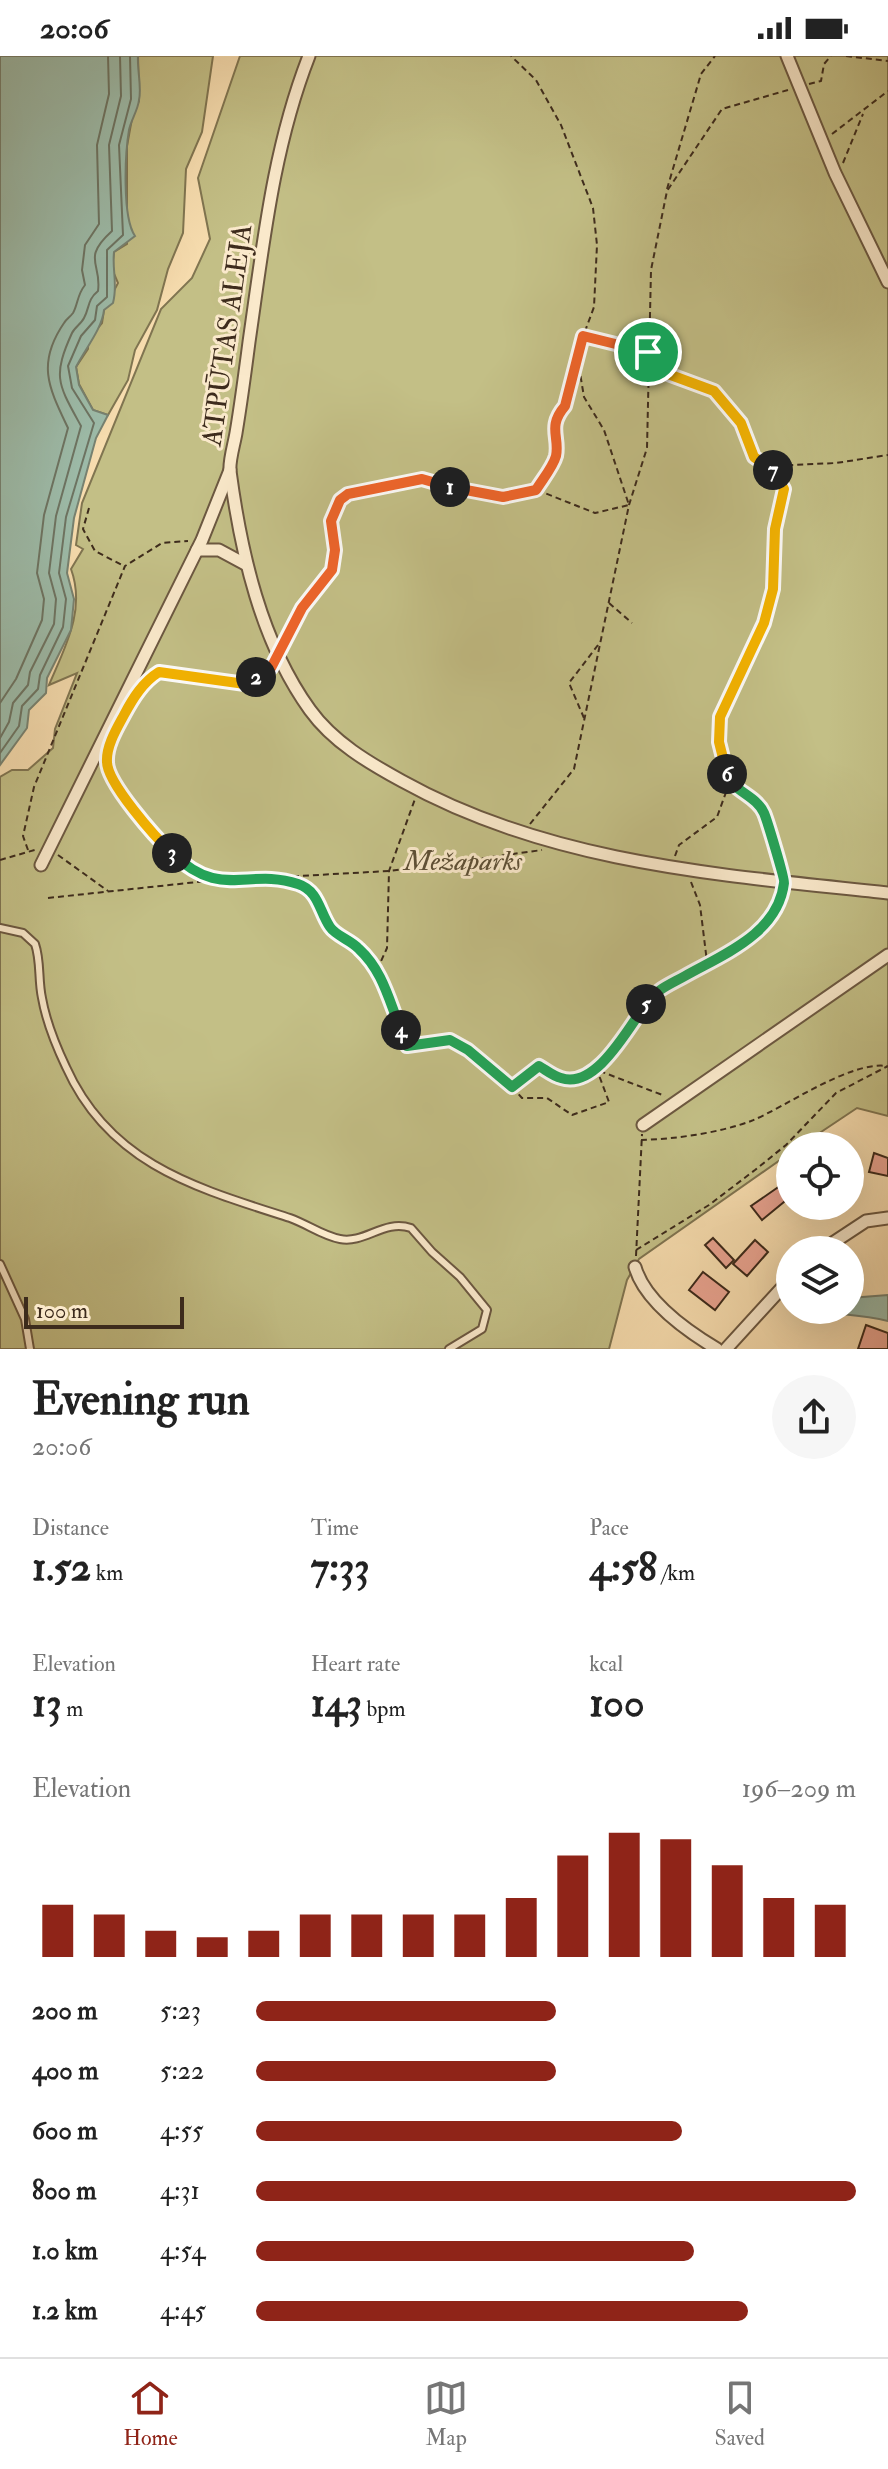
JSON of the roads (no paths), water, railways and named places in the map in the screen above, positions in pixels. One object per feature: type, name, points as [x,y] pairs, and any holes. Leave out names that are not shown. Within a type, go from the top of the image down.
[{"type":"street","name":"ATPŪTAS ALEJA","points":[[309,56],[280,145],[230,470],[245,564],[278,652],[311,712],[337,739],[372,765],[418,790],[522,834],[563,847],[686,868],[888,893]]},
{"type":"street","points":[[787,56],[835,173],[888,282]]},
{"type":"street","points":[[41,865],[199,545],[230,470]]},
{"type":"street","points":[[199,545],[219,550],[245,564]]},
{"type":"street","points":[[643,1125],[888,955]]},
{"type":"street","points":[[843,1236],[866,1221],[888,1218]]},
{"type":"street","points":[[635,1267],[641,1284],[665,1309],[717,1349]]},
{"type":"street","points":[[726,1349],[776,1294]]},
{"type":"lane","points":[[0,928],[23,933],[35,944],[42,997],[65,1066],[89,1106],[128,1148],[149,1163],[214,1195],[288,1218],[337,1239],[355,1238],[389,1226],[411,1228],[460,1277],[487,1310],[482,1329],[449,1349]]},
{"type":"lane","points":[[0,1264],[25,1319],[30,1349]]},
{"type":"water","points":[[0,56],[138,56],[140,90],[129,130],[126,169],[128,215],[135,236],[114,252],[113,303],[104,310],[97,332],[76,367],[79,385],[93,410],[108,415],[96,438],[74,518],[67,573],[74,599],[71,630],[47,678],[46,693],[29,710],[27,728],[0,765]]},
{"type":"water","points":[[888,1295],[888,1321],[864,1317],[864,1297]]},
{"type":"park label","name":"Mežaparks","points":[[463,860]]}]
